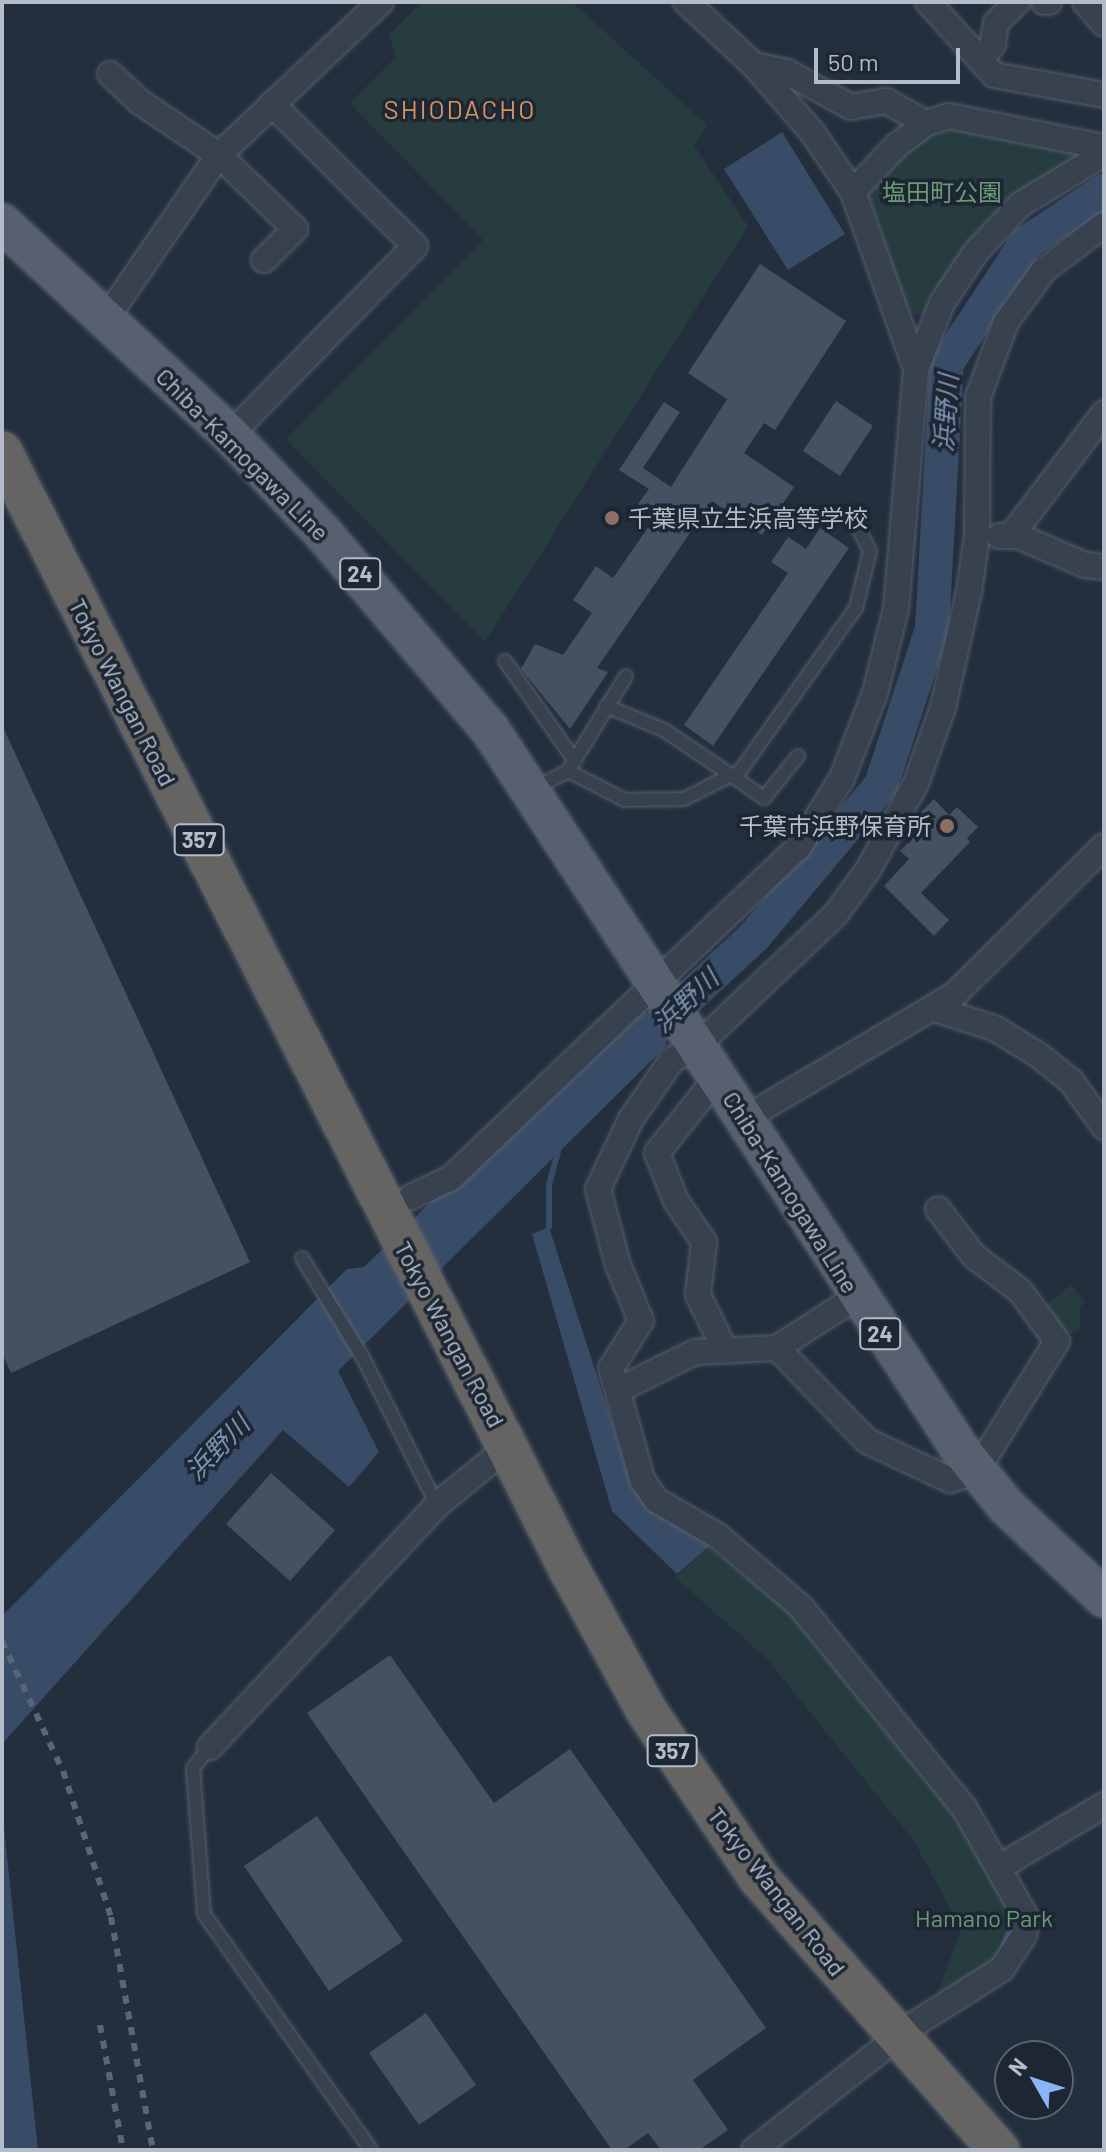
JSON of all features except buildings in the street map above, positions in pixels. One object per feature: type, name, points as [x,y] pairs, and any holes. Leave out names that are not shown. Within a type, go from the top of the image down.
[{"type":"highway","name":"Tokyo Wangan Road","points":[[2,452],[395,1222],[422,1302],[500,1452],[672,1751],[759,1878],[969,2150]]},
{"type":"highway","name":"Tokyo Wangan Road","points":[[2,499],[395,1222]]},
{"type":"highway","name":"Tokyo Wangan Road","points":[[888,2043],[999,2150]]},
{"type":"main road","name":"Chiba-Kamogawa Line","points":[[2,223],[230,435],[411,633],[532,790],[654,980]]},
{"type":"main road","name":"24","points":[[654,980],[704,1053]]},
{"type":"main road","name":"Chiba-Kamogawa Line","points":[[704,1053],[856,1297],[976,1472],[1052,1555],[1104,1598]]},
{"type":"street","points":[[105,320],[219,155],[381,2]]},
{"type":"street","points":[[928,2],[994,75],[1104,95]]},
{"type":"street","points":[[980,60],[993,44],[996,23],[1017,2]]},
{"type":"street","points":[[1085,2],[1104,24]]},
{"type":"street","points":[[688,3],[754,65],[812,132],[853,192],[916,369]]},
{"type":"street","points":[[754,65],[787,72],[851,107],[886,101],[926,123]]},
{"type":"street","points":[[110,74],[140,102],[219,155],[295,229],[264,260]]},
{"type":"street","points":[[230,435],[415,246],[272,104]]},
{"type":"street","points":[[853,192],[896,146],[926,123],[949,116],[1104,147]]},
{"type":"street","points":[[395,1222],[451,1178],[654,980],[798,848],[842,778],[875,693],[896,609],[916,369],[942,303],[976,252],[1021,204],[1104,154]]},
{"type":"street","points":[[724,1348],[698,1295],[704,1242],[676,1201],[657,1153],[704,1053],[835,915],[868,870],[916,783],[943,707],[977,535],[978,397],[1006,322],[1044,270],[1104,225]]},
{"type":"street","points":[[1011,536],[1104,413]]},
{"type":"street","points":[[977,535],[1011,536],[1085,565],[1104,567]]},
{"type":"street","points":[[746,1118],[935,1009],[1104,846]]},
{"type":"street","points":[[935,1009],[994,1028],[1037,1054],[1071,1081],[1104,1127]]},
{"type":"street","points":[[704,1053],[672,1060],[653,1085],[598,1189],[618,1265],[641,1321],[611,1368],[634,1458],[656,1500],[718,1536],[801,1607],[965,1809],[1026,1917],[1015,1953],[980,1986],[888,2043],[754,2150]]},
{"type":"street","points":[[777,1348],[867,1441],[950,1480],[976,1472],[1057,1341],[1020,1291],[974,1256],[938,1209]]},
{"type":"street","points":[[618,1390],[695,1352],[724,1348],[777,1348],[856,1297]]},
{"type":"street","points":[[210,1747],[437,1505],[500,1452]]},
{"type":"street","points":[[1000,1867],[1104,1805]]},
{"type":"lane","points":[[505,661],[572,766],[625,800],[684,799],[733,776],[856,608],[870,551],[855,521]]},
{"type":"lane","points":[[532,790],[572,766],[626,676]]},
{"type":"lane","points":[[606,706],[664,730],[764,798],[798,756]]},
{"type":"lane","points":[[302,1258],[363,1358],[437,1505]]},
{"type":"lane","points":[[210,1747],[193,1768],[204,1914],[371,2150]]},
{"type":"green space","points":[[422,2],[572,2],[707,125],[694,145],[748,226],[485,642],[286,439],[483,240],[350,103],[396,57],[389,35]]},
{"type":"green space","name":"塩田町公園","points":[[948,121],[1094,150],[1044,175],[1005,209],[928,311],[917,315],[907,311],[867,191],[914,137]]},
{"type":"green space","points":[[1071,1285],[1085,1301],[1079,1309],[1081,1327],[1072,1334],[1060,1332],[1042,1308]]},
{"type":"green space","name":"Hamano Park","points":[[709,1547],[794,1616],[956,1817],[1013,1917],[993,1966],[935,2001],[961,1929],[914,1841],[767,1659],[675,1577]]},
{"type":"water","points":[[782,132],[845,234],[788,270],[724,169]]},
{"type":"water","points":[[638,1000],[667,1045],[338,1371],[379,1452],[349,1487],[283,1430],[2,1744],[2,1616],[347,1269],[364,1267]]},
{"type":"water","points":[[549,1227],[634,1491],[638,1488],[712,1544],[677,1574],[612,1511],[532,1234]]},
{"type":"water","points":[[2,1809],[38,2150],[2,2150]]},
{"type":"waterway","name":"浜野川","points":[[621,1060],[754,937],[881,785],[932,629],[947,363],[1026,243],[1104,191]]},
{"type":"waterway","points":[[549,1227],[549,1185],[558,1151]]},
{"type":"waterway","points":[[1002,1950],[1015,1916]]},
{"type":"railway","points":[[2,1641],[63,1771],[111,1917],[153,2150]]},
{"type":"railway","points":[[100,2025],[123,2150]]},
{"type":"place","name":"千葉県立生浜高等学校","points":[[612,518]]},
{"type":"place","name":"千葉市浜野保育所","points":[[947,826]]},
{"type":"district","name":"SHIODACHO","points":[[460,109]]}]
